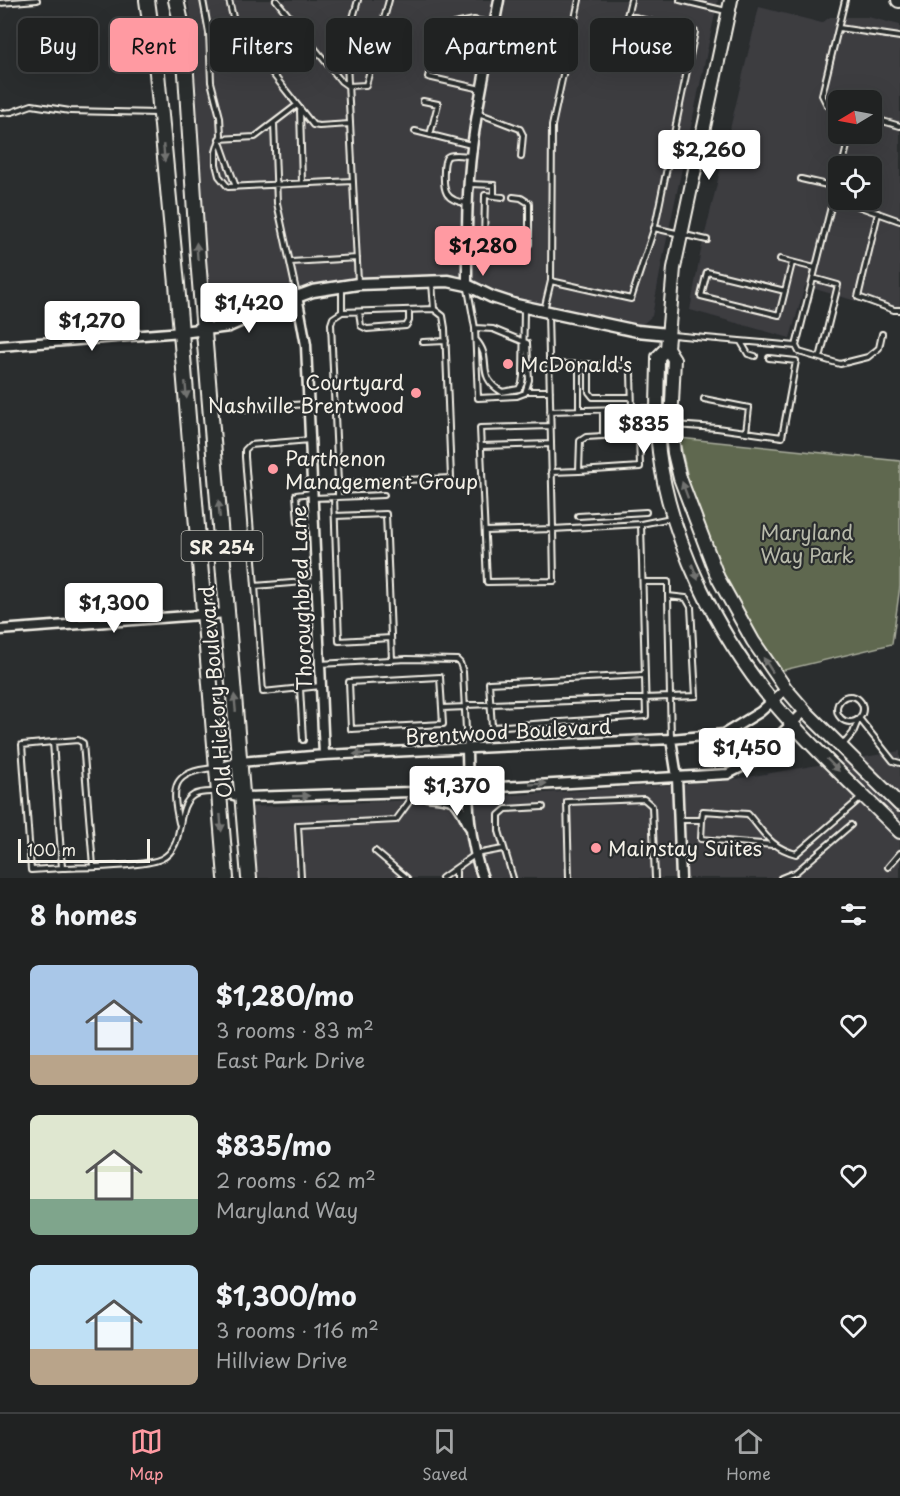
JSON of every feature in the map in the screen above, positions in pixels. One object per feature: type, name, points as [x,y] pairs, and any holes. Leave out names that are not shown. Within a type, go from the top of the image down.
[{"type":"main road","name":"Old Hickory Boulevard","points":[[147,0],[161,113],[182,332],[226,878]]},
{"type":"main road","name":"Old Hickory Boulevard","points":[[176,0],[181,22],[186,74],[203,330],[249,878]]},
{"type":"main road","points":[[730,6],[674,268],[667,348],[674,359],[671,425],[674,453],[692,510],[718,578],[753,641],[786,689],[805,711],[900,805]]},
{"type":"main road","points":[[667,348],[658,357],[659,453],[673,518],[699,584],[734,649],[772,701],[900,832]]},
{"type":"main road","points":[[673,518],[692,510]]},
{"type":"street","points":[[496,18],[500,0]]},
{"type":"street","points":[[467,285],[471,157],[485,72]]},
{"type":"street","points":[[0,346],[203,330],[238,323],[313,291],[358,284],[448,281],[467,285],[492,297],[524,307],[637,331],[668,334]]},
{"type":"street","name":"Thoroughbred Lane","points":[[297,296],[305,338],[309,404],[324,756]]},
{"type":"street","points":[[0,630],[227,613]]},
{"type":"street","name":"Brentwood Boulevard","points":[[218,768],[240,762],[324,756],[671,739],[724,734],[760,712],[786,689]]},
{"type":"street","points":[[219,792],[243,798],[411,792],[728,774],[753,761],[805,711]]},
{"type":"street","points":[[671,739],[677,777],[681,878]]},
{"type":"street","points":[[467,750],[472,835],[483,878]]},
{"type":"street","points":[[411,792],[452,800],[461,809],[472,835]]},
{"type":"lane","points":[[0,3],[37,0]]},
{"type":"lane","points":[[203,0],[210,41]]},
{"type":"lane","points":[[229,0],[232,18]]},
{"type":"lane","points":[[276,0],[341,81],[348,86],[366,85],[388,0]]},
{"type":"lane","points":[[358,0],[346,43],[358,284]]},
{"type":"lane","points":[[550,426],[480,428],[487,582],[554,580],[550,391],[546,312],[551,280],[552,126],[579,0]]},
{"type":"lane","points":[[627,18],[631,0]]},
{"type":"lane","points":[[680,0],[730,6]]},
{"type":"lane","points":[[828,105],[822,93],[845,0]]},
{"type":"lane","points":[[839,27],[900,36]]},
{"type":"lane","points":[[211,72],[220,117],[221,135],[216,152],[217,170],[225,186],[353,181]]},
{"type":"lane","points":[[271,72],[313,125],[350,124]]},
{"type":"lane","points":[[429,72],[428,77],[481,90]]},
{"type":"lane","points":[[551,280],[631,299],[654,228],[687,72]]},
{"type":"lane","points":[[423,101],[438,104],[430,135]]},
{"type":"lane","points":[[0,113],[12,112],[32,105],[70,111],[161,113]]},
{"type":"lane","points":[[219,139],[255,137],[297,105]]},
{"type":"lane","points":[[300,110],[302,183]]},
{"type":"lane","points":[[477,113],[520,129],[523,135],[521,157]]},
{"type":"lane","points":[[882,121],[900,126]]},
{"type":"lane","points":[[274,123],[278,203],[297,296]]},
{"type":"lane","points":[[415,131],[472,146]]},
{"type":"lane","points":[[219,139],[236,187]]},
{"type":"lane","points":[[468,203],[455,201],[446,193],[443,186],[444,170],[448,156],[471,157]]},
{"type":"lane","points":[[801,179],[828,186]]},
{"type":"lane","points":[[469,184],[494,185],[494,196]]},
{"type":"lane","points":[[484,243],[485,195],[502,197]]},
{"type":"lane","points":[[453,234],[484,243],[529,244],[529,203],[522,198],[513,197]]},
{"type":"lane","points":[[834,210],[815,268],[796,346],[799,352],[840,364],[868,357],[879,348],[882,334]]},
{"type":"lane","points":[[870,210],[900,221]]},
{"type":"lane","points":[[878,213],[858,297],[900,310]]},
{"type":"lane","points":[[654,228],[707,240]]},
{"type":"lane","points":[[291,262],[357,258]]},
{"type":"lane","points":[[780,259],[815,268]]},
{"type":"lane","points":[[785,291],[707,272],[701,296],[779,315],[785,291],[792,263]]},
{"type":"lane","points":[[813,278],[838,285],[820,358]]},
{"type":"lane","points":[[432,282],[434,309]]},
{"type":"lane","points":[[467,285],[475,328],[478,398],[517,396],[525,391],[550,391]]},
{"type":"lane","points":[[342,287],[342,312]]},
{"type":"lane","points":[[476,340],[483,348],[487,377],[502,392],[519,389],[522,383],[524,307]]},
{"type":"lane","points":[[338,483],[451,478],[446,341],[443,316],[434,309],[342,312],[333,318],[331,324],[338,483],[335,516],[339,641],[391,638]]},
{"type":"lane","points":[[359,312],[360,326],[367,329],[406,326],[409,321],[409,310]]},
{"type":"lane","points":[[475,328],[493,329],[527,343],[529,380],[525,391]]},
{"type":"lane","points":[[668,334],[796,346]]},
{"type":"lane","points":[[423,342],[446,341]]},
{"type":"lane","points":[[741,342],[748,354],[754,356]]},
{"type":"lane","points":[[671,425],[717,428],[782,437],[796,361],[769,357]]},
{"type":"lane","points":[[549,364],[628,365],[631,369],[632,409]]},
{"type":"lane","points":[[579,364],[579,410]]},
{"type":"lane","points":[[589,364],[589,392],[593,397],[632,397]]},
{"type":"lane","points":[[704,399],[749,408],[746,432]]},
{"type":"lane","points":[[292,405],[309,404]]},
{"type":"lane","points":[[246,410],[277,406]]},
{"type":"lane","points":[[550,411],[657,408]]},
{"type":"lane","points":[[603,410],[603,436]]},
{"type":"lane","points":[[551,472],[579,471],[640,468],[639,434],[586,437],[581,440],[579,443],[579,471]]},
{"type":"lane","points":[[310,440],[250,445],[245,450],[263,692],[321,686]]},
{"type":"lane","points":[[481,446],[550,444]]},
{"type":"lane","points":[[314,521],[298,522],[296,495],[336,497],[384,495]]},
{"type":"lane","points":[[579,516],[646,512]]},
{"type":"lane","points":[[335,516],[386,514],[392,660]]},
{"type":"lane","points":[[485,531],[641,524],[673,518]]},
{"type":"lane","points":[[641,524],[646,717],[492,727],[489,683],[644,675]]},
{"type":"lane","points":[[255,586],[316,581]]},
{"type":"lane","points":[[643,582],[668,582],[671,739]]},
{"type":"lane","points":[[442,708],[696,696],[691,607],[686,598],[668,596]]},
{"type":"lane","points":[[320,664],[450,658],[457,660],[462,667],[467,750]]},
{"type":"lane","points":[[440,677],[442,708],[443,724],[351,729],[349,682],[440,677]]},
{"type":"lane","points":[[300,688],[303,740]]},
{"type":"lane","points":[[841,748],[853,733],[859,718],[862,707],[856,698],[847,697],[839,702],[837,712],[841,719],[851,722],[859,718]]},
{"type":"lane","points":[[859,718],[892,760],[900,763]]},
{"type":"lane","points":[[93,866],[83,743],[78,740],[22,745],[31,870],[93,866],[160,859],[175,844],[184,805],[189,798],[199,793],[219,792]]},
{"type":"lane","points":[[53,742],[62,868]]},
{"type":"lane","points":[[180,826],[175,793],[179,780],[194,771],[218,768]]},
{"type":"lane","points":[[301,878],[298,825],[396,820],[409,802],[411,792]]},
{"type":"lane","points":[[773,845],[701,839],[703,811],[748,814],[773,845],[796,854],[864,795]]},
{"type":"lane","points":[[569,878],[567,802],[644,799],[652,806],[655,878]]},
{"type":"lane","points":[[513,878],[503,849],[498,819],[502,811],[543,807]]},
{"type":"lane","points":[[679,820],[702,820]]},
{"type":"lane","points":[[780,878],[796,872],[851,825]]},
{"type":"lane","points":[[442,878],[476,854],[503,849]]},
{"type":"lane","points":[[375,851],[407,878]]},
{"type":"lane","points":[[888,867],[900,854]]},
{"type":"lane","points":[[456,868],[456,878]]},
{"type":"shaded area","points":[[188,0],[718,0],[652,316],[643,324],[634,326],[521,302],[481,283],[454,274],[347,280],[321,284],[271,299],[234,318],[212,320],[195,72],[198,72],[198,18],[191,18]]},
{"type":"shaded area","points":[[759,7],[822,23],[830,17],[868,17],[900,25],[900,314],[805,286],[790,338],[690,310],[700,255]]},
{"type":"shaded area","points":[[900,751],[900,878],[255,878],[250,807],[487,797],[724,781]]},
{"type":"green space","name":"Maryland Way Park","points":[[679,438],[900,461],[900,586],[892,644],[780,671],[734,606],[699,527]]},
{"type":"place","name":"McDonald's","points":[[508,364]]},
{"type":"place","name":"Courtyard Nashville Brentwood","points":[[416,393]]},
{"type":"place","name":"Parthenon Management Group","points":[[273,469]]},
{"type":"place","name":"Mainstay Suites","points":[[596,848]]}]
